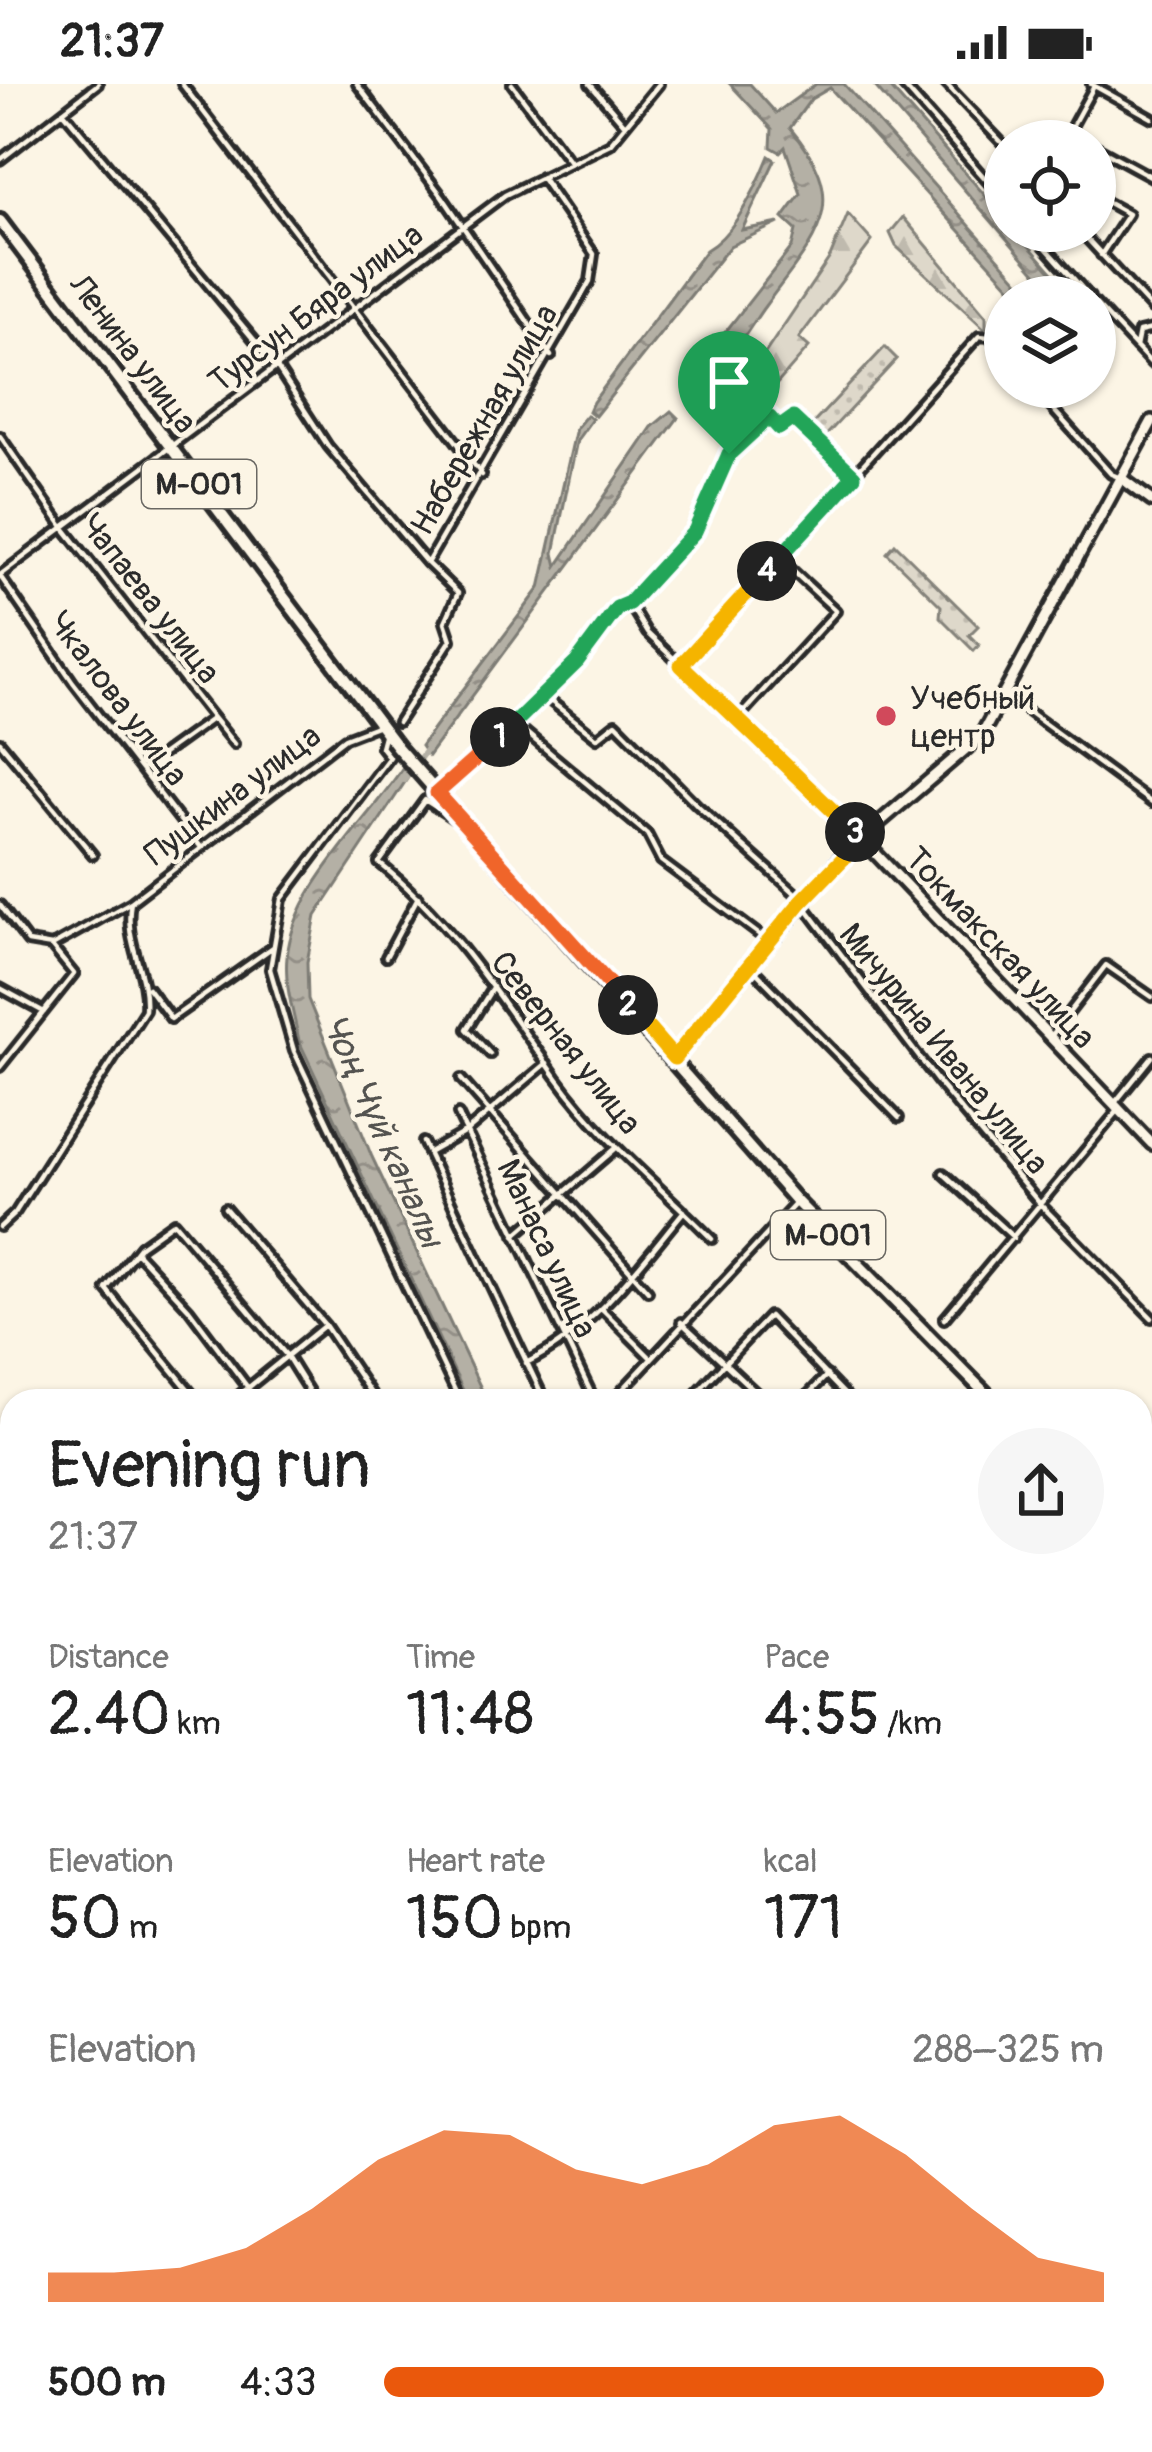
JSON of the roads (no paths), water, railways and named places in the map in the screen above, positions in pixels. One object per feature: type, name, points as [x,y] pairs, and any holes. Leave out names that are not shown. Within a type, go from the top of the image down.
[{"type":"main road","name":"Ленина улица","points":[[0,221],[382,729],[437,793]]},
{"type":"main road","points":[[674,1058],[801,902],[862,839],[976,742],[1006,695],[1152,421]]},
{"type":"main road","points":[[1121,478],[1152,502]]},
{"type":"main road","name":"М-001","points":[[437,793],[796,1202],[981,1389]]},
{"type":"main road","name":"Токмакская улица","points":[[862,839],[1152,1144]]},
{"type":"street","points":[[0,160],[98,84]]},
{"type":"street","points":[[182,84],[482,475]]},
{"type":"street","points":[[356,84],[463,225],[550,356]]},
{"type":"street","points":[[512,84],[571,163]]},
{"type":"street","points":[[590,84],[625,125]]},
{"type":"street","name":"Турсун Бяра улица","points":[[0,575],[463,225],[541,177],[610,144],[659,84]]},
{"type":"street","points":[[902,84],[984,178]]},
{"type":"street","points":[[946,84],[984,124]]},
{"type":"street","points":[[1076,120],[1094,85],[1152,118]]},
{"type":"street","points":[[63,111],[276,366],[328,446],[428,563]]},
{"type":"street","points":[[1116,157],[1152,177]]},
{"type":"street","name":"Набережная улица","points":[[398,722],[451,640],[445,622],[458,592],[428,563],[590,281],[594,254],[541,177]]},
{"type":"street","points":[[1116,207],[1128,214],[1116,232]]},
{"type":"street","points":[[1050,252],[1071,276]]},
{"type":"street","points":[[1101,254],[1152,309]]},
{"type":"street","points":[[1116,327],[1152,364]]},
{"type":"street","points":[[1137,351],[1136,336],[1152,329]]},
{"type":"street","points":[[681,665],[979,336],[984,336]]},
{"type":"street","points":[[1052,408],[1112,474],[1121,478]]},
{"type":"street","points":[[437,793],[544,696],[695,531],[729,454],[769,417],[779,428],[793,418],[854,476]]},
{"type":"street","name":"Чапаева улица","points":[[0,436],[64,528],[214,718],[142,769]]},
{"type":"street","points":[[737,719],[836,611],[779,558]]},
{"type":"street","name":"Чкалова улица","points":[[0,575],[73,682],[201,848]]},
{"type":"street","points":[[626,604],[681,665],[862,839]]},
{"type":"street","points":[[1006,695],[1152,802]]},
{"type":"street","name":"Мичурина Ивана улица","points":[[544,696],[598,738],[616,723],[801,902],[940,1086],[1041,1204],[1152,1318]]},
{"type":"street","points":[[214,718],[234,744]]},
{"type":"street","points":[[515,723],[647,834],[661,862],[769,942]]},
{"type":"street","points":[[382,729],[381,747],[389,757],[282,899],[273,947],[274,993],[295,1051],[454,1389]]},
{"type":"street","name":"Пушкина улица","points":[[273,947],[171,1018],[147,986],[126,926],[131,902],[346,737],[382,729]]},
{"type":"street","points":[[0,742],[93,855]]},
{"type":"street","name":"Северная улица","points":[[464,822],[425,800],[379,863],[418,897],[617,1147],[712,1239]]},
{"type":"street","points":[[386,956],[418,897]]},
{"type":"street","points":[[0,905],[35,946],[48,947],[131,902]]},
{"type":"street","points":[[0,1067],[74,974],[48,947]]},
{"type":"street","points":[[750,965],[898,1118]]},
{"type":"street","points":[[1049,1038],[1106,965],[1152,997]]},
{"type":"street","points":[[0,1227],[15,1213],[137,1026],[147,986]]},
{"type":"street","points":[[490,1054],[466,1029],[493,987]]},
{"type":"street","points":[[0,988],[44,1012]]},
{"type":"street","points":[[944,1319],[1041,1204],[1152,1057]]},
{"type":"street","points":[[428,1153],[490,1114],[548,1063]]},
{"type":"street","points":[[461,1079],[648,1292]]},
{"type":"street","name":"Манаса улица","points":[[458,1114],[589,1389]]},
{"type":"street","points":[[423,1142],[538,1389]]},
{"type":"street","points":[[515,1234],[617,1147]]},
{"type":"street","points":[[943,1173],[1014,1238]]},
{"type":"street","points":[[622,1389],[796,1202]]},
{"type":"street","points":[[225,1208],[325,1324],[368,1389]]},
{"type":"street","points":[[526,1363],[566,1343],[603,1310],[684,1210]]},
{"type":"street","points":[[188,1389],[107,1293],[107,1286],[136,1253],[176,1223],[287,1356],[308,1389]]},
{"type":"street","points":[[136,1253],[189,1309],[249,1388],[325,1324]]},
{"type":"street","points":[[603,1310],[650,1357]]},
{"type":"street","points":[[698,1389],[770,1316],[840,1389]]},
{"type":"street","points":[[681,1322],[752,1389]]},
{"type":"street","points":[[814,1389],[827,1375]]},
{"type":"water","points":[[730,84],[750,84],[776,113],[816,84],[844,84],[984,242],[984,252],[993,252],[1014,276],[1001,276],[830,88],[811,99],[790,128],[821,178],[821,220],[799,260],[738,346],[719,362],[711,350],[792,247],[796,230],[783,218],[801,194],[785,147],[780,152],[771,147],[772,129]]},
{"type":"water","points":[[873,84],[887,84],[984,194],[984,212]]},
{"type":"water","points":[[769,156],[775,160],[742,230],[779,223],[730,246],[595,416],[589,411],[593,402],[706,250],[736,221]]},
{"type":"water","points":[[1018,252],[1034,252],[1056,276],[1039,276]]},
{"type":"water","points":[[671,411],[678,418],[428,756],[421,746],[540,588],[576,428],[587,415],[592,419],[577,440],[554,553],[557,566],[652,427]]},
{"type":"water","points":[[403,767],[409,776],[316,916],[307,962],[308,999],[372,1157],[481,1389],[462,1389],[299,1041],[288,989],[287,957],[303,905]]},
{"type":"waterway","name":"Чоң Чүй каналы","points":[[404,780],[428,747]]},
{"type":"place","name":"Учебный центр","points":[[886,716]]}]
